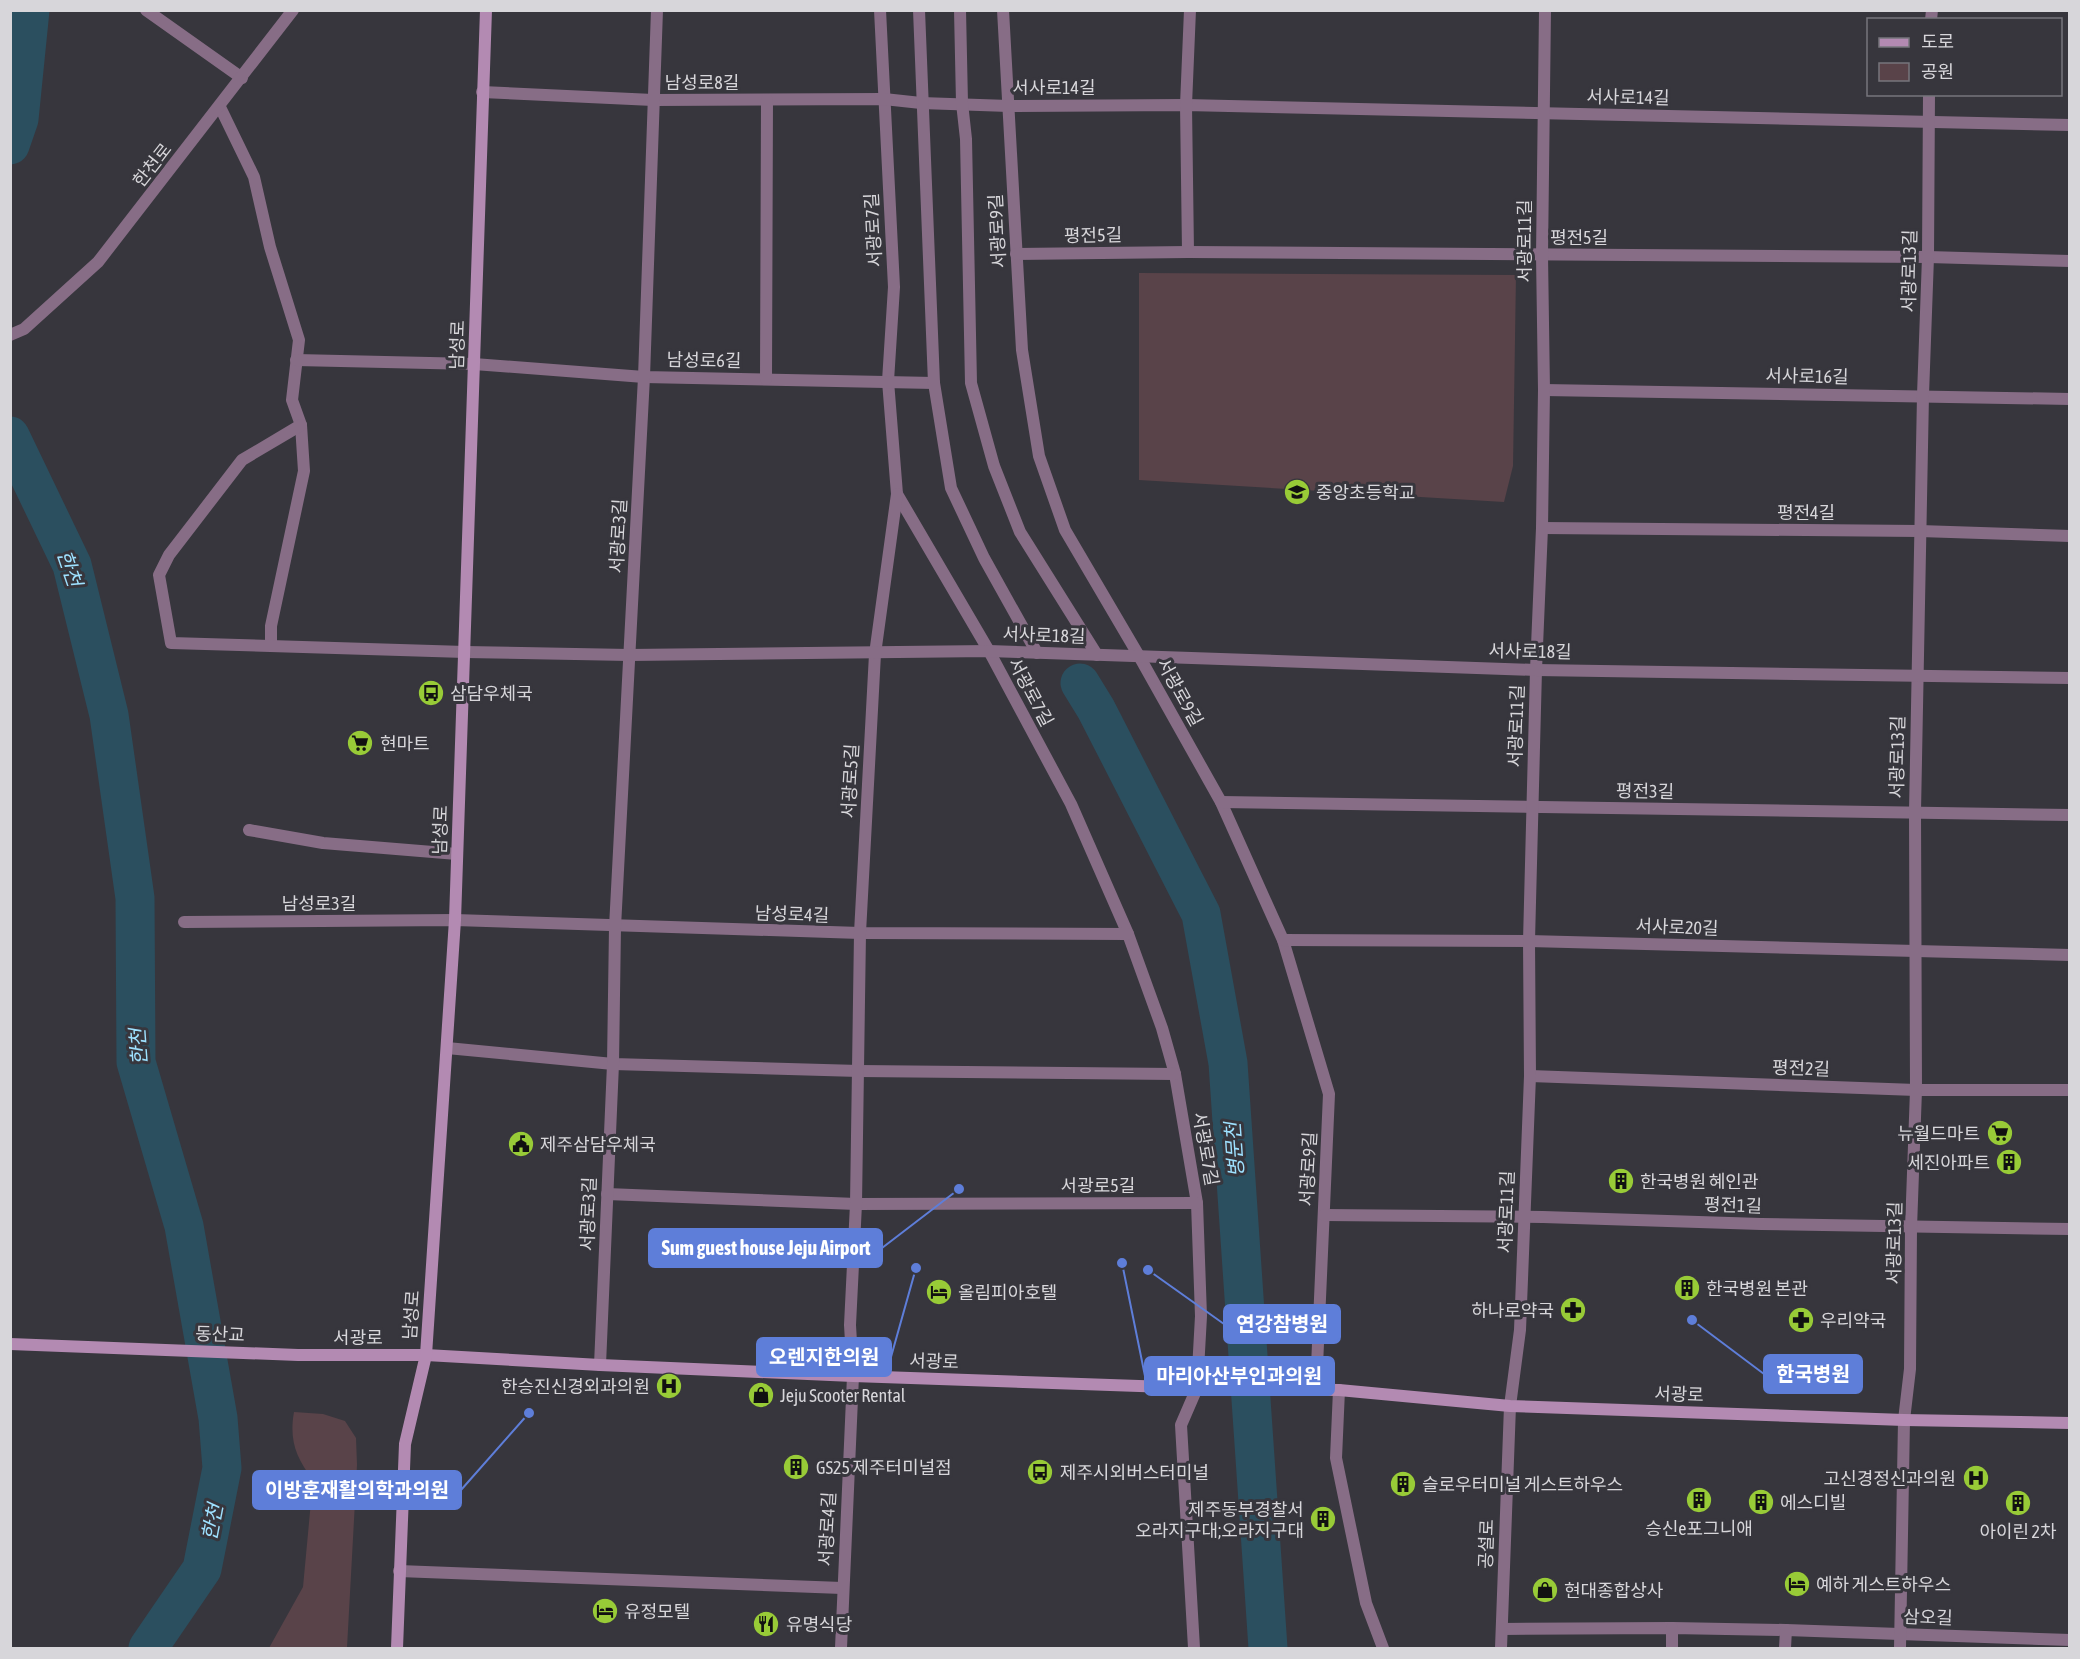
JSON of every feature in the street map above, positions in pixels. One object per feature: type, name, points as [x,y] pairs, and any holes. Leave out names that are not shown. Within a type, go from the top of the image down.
[{"type":"main road","name":"남성로","points":[[397,1648],[405,1444],[426,1355],[455,920],[486,10]]},
{"type":"main road","name":"동산교","points":[[10,1344],[298,1355]]},
{"type":"main road","name":"서광로","points":[[298,1355],[426,1355],[853,1376],[1197,1388],[1316,1389],[1510,1406],[2070,1424]]},
{"type":"street","points":[[146,10],[242,78]]},
{"type":"street","name":"한천로","points":[[10,336],[24,329],[98,262],[293,10]]},
{"type":"street","name":"서광로3길","points":[[600,1365],[613,1064],[615,927],[644,377],[657,10]]},
{"type":"street","name":"서광로7길","points":[[880,10],[894,287],[888,381],[897,494],[989,651],[1071,804],[1128,934],[1162,1028],[1175,1074],[1197,1203],[1201,1316],[1197,1388]]},
{"type":"street","points":[[919,10],[934,383],[951,488],[984,558],[1037,653]]},
{"type":"street","points":[[960,10],[962,103],[966,139],[971,383],[994,466],[1020,532],[1097,655]]},
{"type":"street","name":"서광로9길","points":[[1003,10],[1022,350],[1039,456],[1065,530],[1221,802],[1283,940],[1329,1094],[1316,1389]]},
{"type":"street","points":[[1188,252],[1186,105],[1190,10]]},
{"type":"street","name":"서광로11길","points":[[1510,1406],[1520,1330],[1530,1077],[1529,941],[1544,390],[1542,113],[1545,10]]},
{"type":"street","name":"남성로8길","points":[[483,92],[653,100],[884,99],[921,103]]},
{"type":"street","name":"서광로13길","points":[[1900,1648],[1904,1420],[1910,1369],[1911,1228],[1917,1090],[1915,812],[1928,257],[1929,96]]},
{"type":"street","points":[[766,379],[767,100]]},
{"type":"street","name":"서사로14길","points":[[921,103],[1008,106],[1186,105],[2070,125]]},
{"type":"street","points":[[220,107],[254,177],[270,247],[299,340],[292,400],[301,425],[304,471],[271,626],[271,645]]},
{"type":"street","name":"평전5길","points":[[1016,254],[1188,252],[1928,257],[2070,261]]},
{"type":"street","name":"남성로6길","points":[[296,360],[474,364],[644,377],[934,383]]},
{"type":"street","name":"서사로16길","points":[[1544,390],[2070,399]]},
{"type":"street","points":[[301,425],[242,460],[169,555],[159,575],[171,643],[629,655],[989,651]]},
{"type":"street","name":"서광로5길","points":[[853,1376],[850,1325],[856,1204],[860,933],[875,654],[897,494]]},
{"type":"street","name":"평전4길","points":[[1542,528],[1920,531],[2070,536]]},
{"type":"street","name":"서사로18길","points":[[989,651],[1536,670],[2070,678]]},
{"type":"street","name":"평전3길","points":[[1221,802],[2070,815]]},
{"type":"street","points":[[249,830],[323,843],[457,854]]},
{"type":"street","name":"남성로4길","points":[[455,920],[615,927],[860,933],[1128,934]]},
{"type":"street","name":"남성로3길","points":[[184,922],[455,920]]},
{"type":"street","name":"서사로20길","points":[[1283,940],[1529,941],[2070,955]]},
{"type":"street","points":[[447,1048],[613,1064],[859,1071],[1175,1074]]},
{"type":"street","name":"평전2길","points":[[1530,1077],[1917,1090],[2070,1090]]},
{"type":"street","points":[[607,1194],[856,1204]]},
{"type":"street","name":"서광로5길","points":[[856,1204],[1197,1203]]},
{"type":"street","name":"평전1길","points":[[1324,1215],[1523,1217],[1911,1228],[2070,1229]]},
{"type":"street","name":"서광로4길","points":[[841,1648],[853,1376]]},
{"type":"street","points":[[1194,1648],[1181,1425],[1197,1388]]},
{"type":"street","points":[[1339,1390],[1336,1458],[1366,1603],[1383,1648]]},
{"type":"street","name":"공설로","points":[[1501,1648],[1510,1406]]},
{"type":"street","points":[[399,1571],[842,1588]]},
{"type":"street","points":[[1672,1628],[1672,1648]]},
{"type":"street","name":"삼오길","points":[[1502,1629],[1786,1630],[2070,1640]]},
{"type":"street","points":[[1785,1648],[1786,1630]]},
{"type":"green space","points":[[1139,273],[1516,275],[1513,466],[1504,502],[1139,480]]},
{"type":"green space","points":[[294,1412],[323,1414],[345,1421],[356,1438],[357,1465],[347,1648],[269,1648],[303,1587],[313,1480],[295,1448],[292,1431]]},
{"type":"waterway","name":"한천","points":[[10,145],[19,119],[30,10]]},
{"type":"waterway","name":"한천","points":[[10,436],[72,565],[109,715],[135,898],[136,1062],[184,1226],[218,1418],[222,1468],[202,1569],[148,1648]]},
{"type":"waterway","name":"병문천","points":[[1080,683],[1096,709],[1201,914],[1228,1063],[1268,1648]]},
{"type":"place","name":"중앙초등학교","points":[[1297,492]]},
{"type":"place","name":"삼담우체국","points":[[431,693]]},
{"type":"place","name":"현마트","points":[[360,743]]},
{"type":"place","name":"뉴월드마트","points":[[2000,1133]]},
{"type":"place","name":"제주삼담우체국","points":[[521,1144]]},
{"type":"place","name":"세진아파트","points":[[2009,1162]]},
{"type":"place","name":"한국병원 혜인관","points":[[1621,1181]]},
{"type":"place","name":"Sum guest house Jeju Airport","points":[[959,1189]]},
{"type":"place","name":"마리아산부인과의원","points":[[1122,1263]]},
{"type":"place","name":"오렌지한의원","points":[[916,1268]]},
{"type":"place","name":"연강참병원","points":[[1148,1270]]},
{"type":"place","name":"한국병원 본관","points":[[1687,1288]]},
{"type":"place","name":"올림피아호텔","points":[[939,1292]]},
{"type":"place","name":"하나로약국","points":[[1573,1310]]},
{"type":"place","name":"한국병원","points":[[1692,1320]]},
{"type":"place","name":"우리약국","points":[[1801,1320]]},
{"type":"place","name":"한승진신경외과의원","points":[[669,1386]]},
{"type":"place","name":"Jeju Scooter Rental","points":[[761,1395]]},
{"type":"place","name":"이방훈재활의학과의원","points":[[529,1413]]},
{"type":"place","name":"GS25 제주터미널점","points":[[796,1467]]},
{"type":"place","name":"제주시외버스터미널","points":[[1040,1472]]},
{"type":"place","name":"고신경정신과의원","points":[[1976,1478]]},
{"type":"place","name":"슬로우터미널 게스트하우스","points":[[1403,1484]]},
{"type":"place","name":"승신e포그니애","points":[[1699,1500]]},
{"type":"place","name":"에스디빌","points":[[1761,1502]]},
{"type":"place","name":"아이린 2차","points":[[2018,1503]]},
{"type":"place","name":"제주동부경찰서 오라지구대;오라지구대","points":[[1323,1519]]},
{"type":"place","name":"예하 게스트하우스","points":[[1797,1584]]},
{"type":"place","name":"현대종합상사","points":[[1545,1590]]},
{"type":"place","name":"유정모텔","points":[[605,1611]]},
{"type":"place","name":"유명식당","points":[[766,1624]]}]
